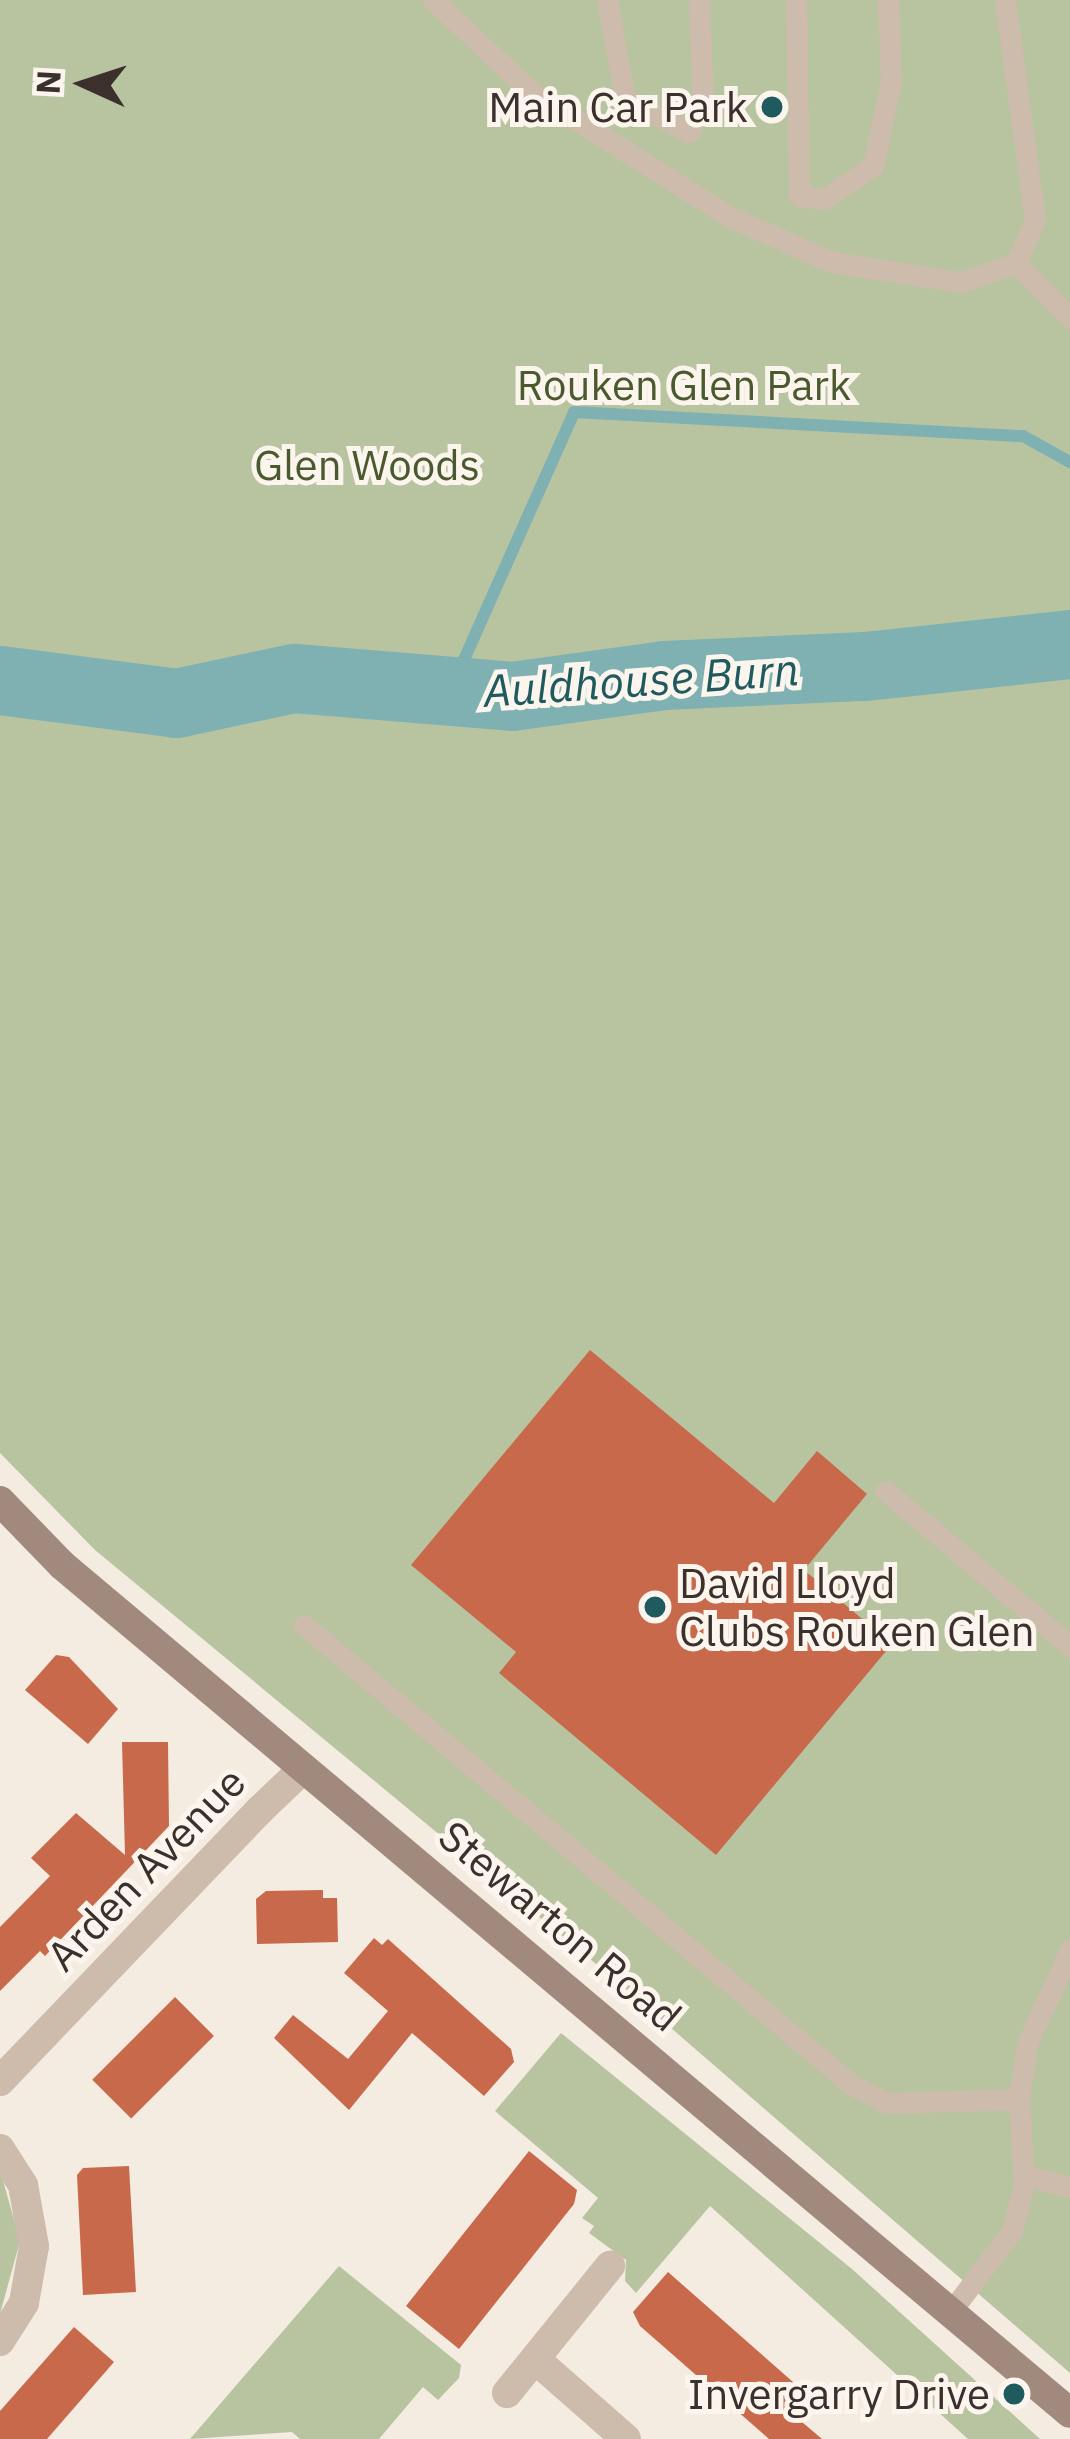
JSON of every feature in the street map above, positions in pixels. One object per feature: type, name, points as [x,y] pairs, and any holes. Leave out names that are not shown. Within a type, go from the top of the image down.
[{"type":"main road","name":"Stewarton Road","points":[[0,1501],[62,1565],[1070,2413]]},
{"type":"street","name":"Arden Avenue","points":[[0,2080],[303,1769]]},
{"type":"street","points":[[0,2150],[23,2185],[34,2246],[24,2303],[0,2341]]},
{"type":"street","points":[[507,2393],[610,2266]]},
{"type":"street","points":[[535,2359],[626,2439]]},
{"type":"lane","points":[[434,0],[532,92],[728,216],[832,262],[961,282],[1016,263],[1035,220],[1035,179],[1005,0]]},
{"type":"lane","points":[[607,0],[625,99],[689,132],[703,101],[699,0]]},
{"type":"lane","points":[[796,0],[799,196],[824,199],[873,166],[891,81],[888,0]]},
{"type":"lane","points":[[1016,263],[1070,318]]},
{"type":"lane","points":[[886,1491],[1070,1646]]},
{"type":"lane","points":[[304,1625],[852,2085],[887,2103],[1019,2098]]},
{"type":"lane","points":[[952,2310],[1012,2231],[1024,2175],[1019,2098],[1027,2044],[1070,1950]]},
{"type":"lane","points":[[1024,2175],[1070,2187]]},
{"type":"green space","points":[[0,0],[1070,0],[1070,2373],[619,1983],[95,1550],[0,1453]]},
{"type":"green space","points":[[561,2033],[852,2269],[1040,2439],[968,2439],[710,2206],[636,2293],[625,2281],[626,2260],[589,2233],[594,2226],[582,2218],[598,2198],[495,2111]]},
{"type":"green space","points":[[0,2170],[20,2241],[0,2314]]},
{"type":"green space","points":[[339,2266],[461,2365],[459,2378],[438,2400],[423,2387],[379,2439],[300,2439],[292,2432],[190,2439]]},
{"type":"building","name":"David Lloyd Clubs Rouken Glen","points":[[590,1350],[774,1503],[817,1451],[867,1494],[804,1570],[892,1644],[716,1855],[499,1673],[516,1652],[411,1565]]},
{"type":"building","points":[[56,1655],[69,1657],[118,1709],[88,1744],[25,1690]]},
{"type":"building","points":[[122,1742],[168,1742],[169,1826],[45,1956],[40,1951],[0,1991],[0,1927],[50,1876],[31,1858],[76,1813],[125,1855]]},
{"type":"building","points":[[323,1890],[323,1898],[337,1898],[338,1942],[257,1944],[256,1899],[266,1891]]},
{"type":"building","points":[[374,1938],[382,1945],[388,1939],[511,2049],[514,2062],[484,2096],[412,2033],[349,2110],[274,2038],[293,2015],[348,2059],[388,2011],[344,1973]]},
{"type":"building","points":[[175,1997],[214,2036],[131,2119],[92,2080]]},
{"type":"building","points":[[529,2151],[577,2190],[574,2204],[459,2349],[406,2306]]},
{"type":"building","points":[[129,2166],[136,2292],[83,2295],[77,2175],[83,2168]]},
{"type":"building","points":[[668,2272],[818,2404],[802,2422],[822,2439],[769,2439],[640,2326],[633,2312]]},
{"type":"building","points":[[74,2327],[114,2362],[47,2439],[0,2439],[0,2411]]},
{"type":"waterway","points":[[450,691],[574,412],[1023,436],[1070,462]]},
{"type":"waterway","name":"Auldhouse Burn","points":[[0,680],[176,703],[294,678],[511,696],[664,675],[865,666],[1070,644]]},
{"type":"place","name":"Main Car Park","points":[[772,107]]},
{"type":"place","name":"David Lloyd Clubs Rouken Glen","points":[[655,1607]]},
{"type":"place","name":"Invergarry Drive","points":[[1014,2394]]},
{"type":"park label","name":"Rouken Glen Park","points":[[684,385]]},
{"type":"park label","name":"Glen Woods","points":[[367,465]]}]
